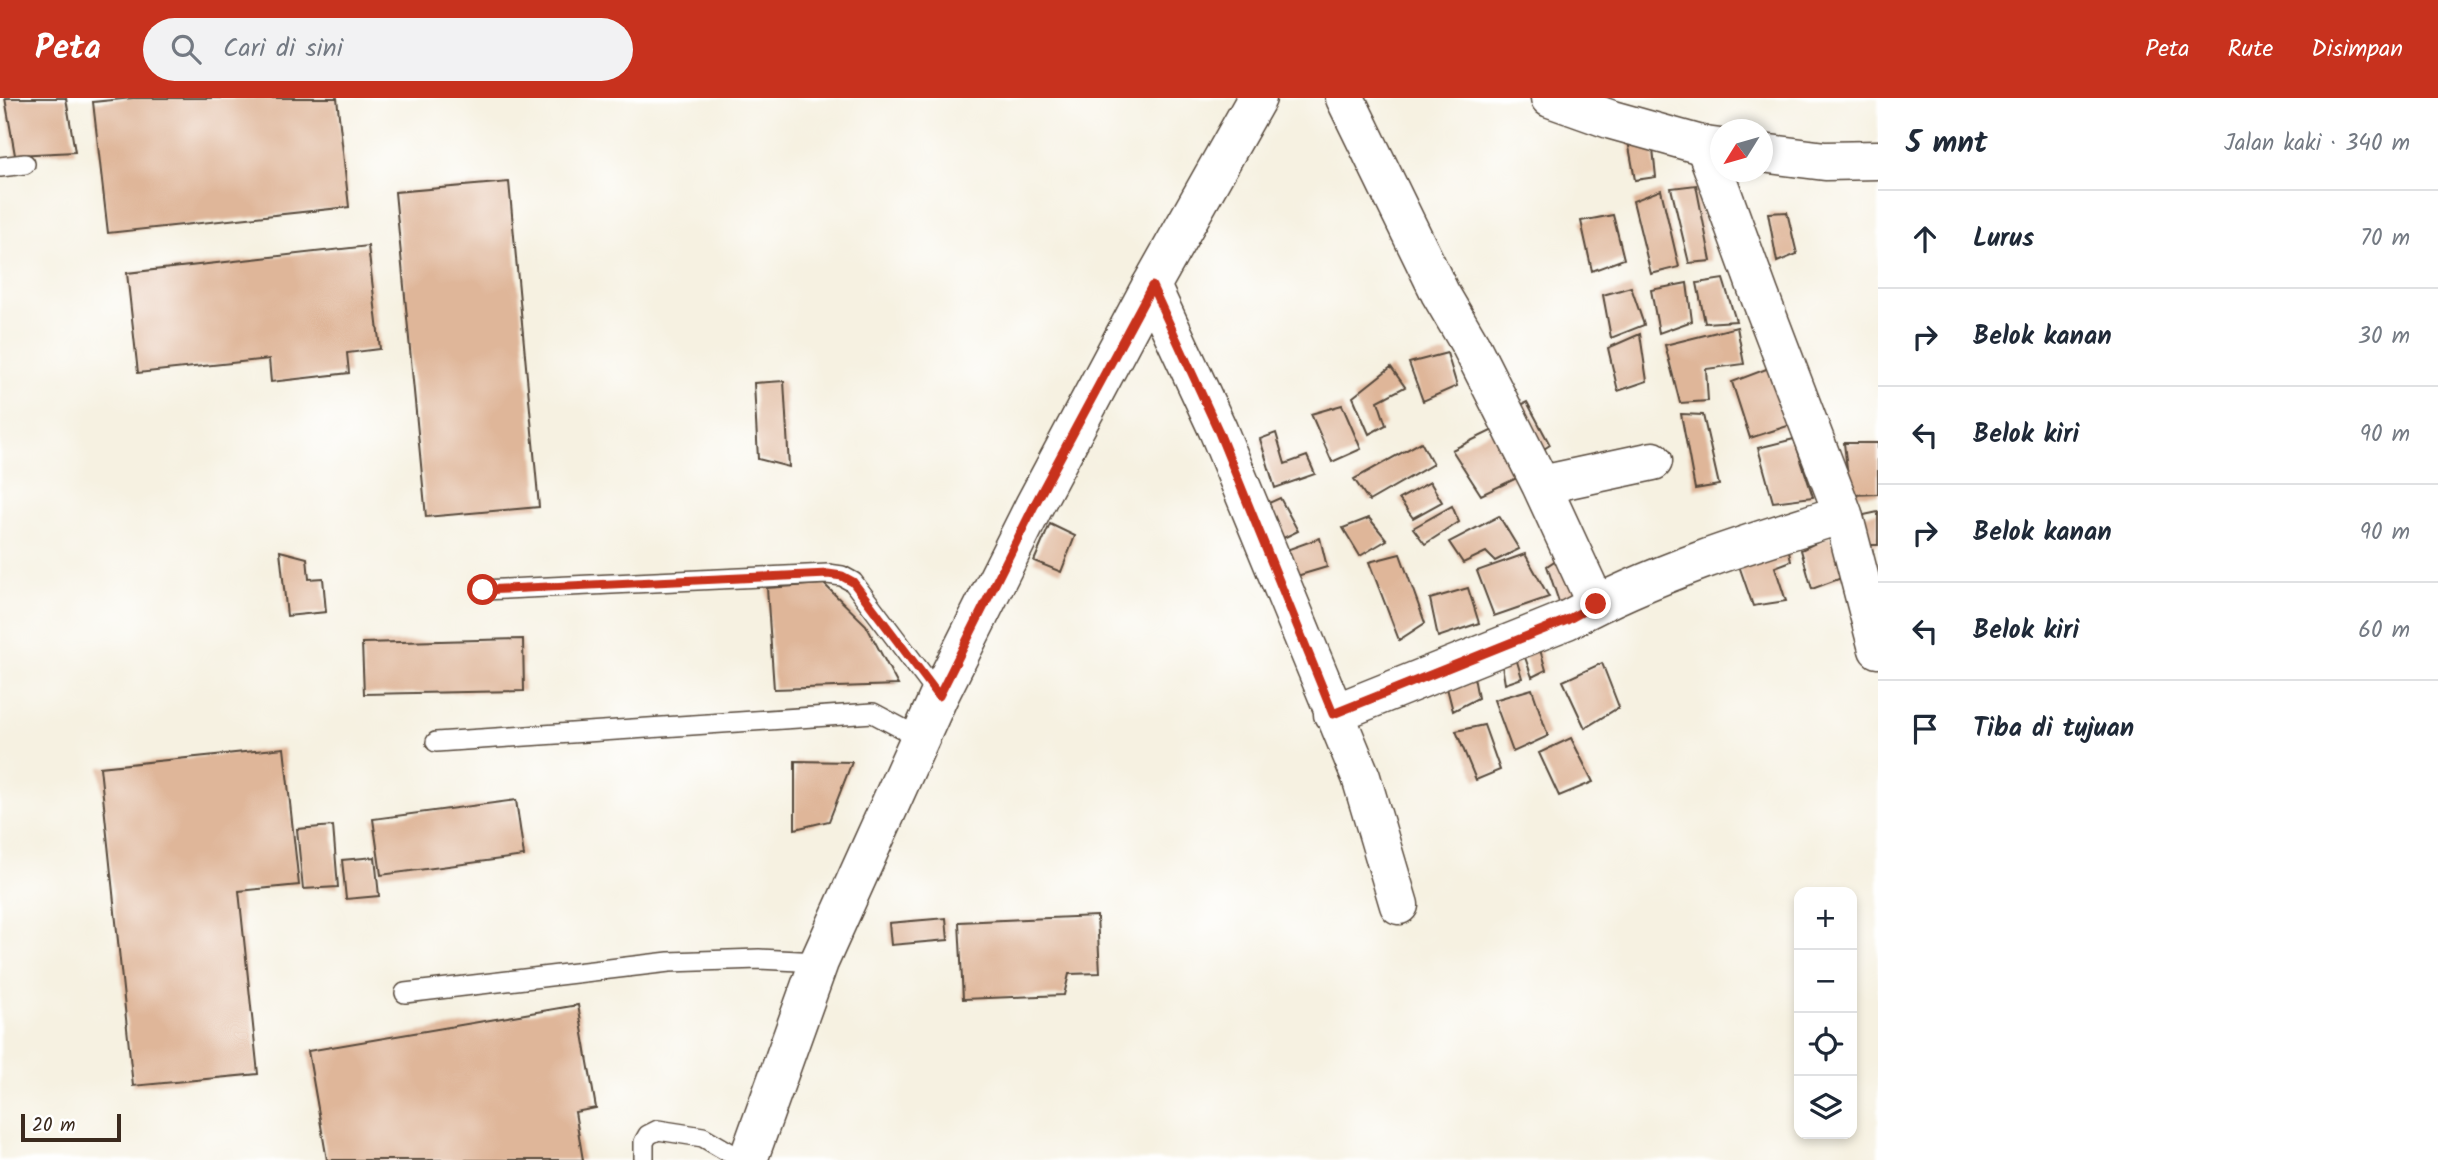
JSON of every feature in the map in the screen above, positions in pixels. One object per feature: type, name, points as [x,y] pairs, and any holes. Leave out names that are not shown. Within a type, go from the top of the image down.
[{"type":"street","points":[[748,1160],[819,962],[939,696],[1034,506],[1257,98]]},
{"type":"street","points":[[1345,98],[1440,293],[1471,346],[1541,485],[1596,604]]},
{"type":"street","points":[[1550,98],[1612,120],[1710,146]]},
{"type":"street","points":[[1773,154],[1825,161],[1878,160]]},
{"type":"street","points":[[1724,182],[1763,307],[1843,514],[1878,649]]},
{"type":"street","points":[[1152,286],[1218,430],[1360,777],[1399,905]]},
{"type":"street","points":[[1541,485],[1653,461]]},
{"type":"street","points":[[1333,714],[1567,620],[1596,604],[1705,559],[1843,514]]},
{"type":"lane","points":[[0,167],[25,164]]},
{"type":"lane","points":[[483,590],[815,574],[842,576],[853,582],[939,696]]},
{"type":"lane","points":[[436,742],[873,713],[920,738]]},
{"type":"lane","points":[[405,993],[669,962],[759,959],[819,962]]},
{"type":"lane","points":[[644,1160],[644,1142],[648,1135],[658,1130],[703,1137],[742,1160]]},
{"type":"building","points":[[5,98],[66,98],[75,152],[15,155]]},
{"type":"building","points":[[133,98],[337,98],[349,207],[108,233],[93,102]]},
{"type":"building","points":[[1652,140],[1656,177],[1635,180],[1628,141]]},
{"type":"building","points":[[509,182],[539,507],[426,517],[395,192]]},
{"type":"building","points":[[1696,185],[1711,261],[1689,263],[1671,188]]},
{"type":"building","points":[[1661,190],[1679,267],[1651,274],[1633,201]]},
{"type":"building","points":[[1787,212],[1797,254],[1777,262],[1768,213]]},
{"type":"building","points":[[1613,215],[1624,259],[1592,271],[1581,221]]},
{"type":"building","points":[[368,246],[380,349],[347,353],[349,373],[271,382],[269,359],[138,373],[127,273]]},
{"type":"building","points":[[1723,279],[1736,321],[1705,323],[1697,283]]},
{"type":"building","points":[[1687,283],[1692,321],[1659,333],[1651,290]]},
{"type":"building","points":[[1631,287],[1644,325],[1611,338],[1603,295]]},
{"type":"building","points":[[1737,327],[1744,364],[1706,369],[1708,401],[1680,403],[1665,345]]},
{"type":"building","points":[[1640,334],[1647,381],[1618,391],[1608,348]]},
{"type":"building","points":[[1447,353],[1457,386],[1423,401],[1409,363]]},
{"type":"building","points":[[1391,367],[1405,387],[1378,401],[1386,425],[1369,434],[1353,397]]},
{"type":"building","points":[[1769,368],[1794,424],[1750,438],[1732,382]]},
{"type":"building","points":[[784,381],[789,467],[758,459],[754,383]]},
{"type":"building","points":[[1527,402],[1550,445],[1536,454],[1512,409]]},
{"type":"building","points":[[1342,405],[1361,449],[1332,462],[1311,414]]},
{"type":"building","points":[[1681,414],[1703,415],[1719,485],[1695,489]]},
{"type":"building","points":[[1493,430],[1519,477],[1481,495],[1452,450]]},
{"type":"building","points":[[1276,433],[1285,464],[1307,456],[1315,474],[1275,488],[1260,439]]},
{"type":"building","points":[[1794,439],[1813,497],[1773,502],[1758,448]]},
{"type":"building","points":[[1421,442],[1433,464],[1369,501],[1354,479]]},
{"type":"building","points":[[1844,443],[1878,443],[1878,494],[1850,495]]},
{"type":"building","points":[[1430,482],[1442,502],[1413,518],[1399,499]]},
{"type":"building","points":[[1280,498],[1298,531],[1273,543],[1260,507]]},
{"type":"building","points":[[1452,506],[1459,522],[1425,544],[1413,528]]},
{"type":"building","points":[[1878,512],[1878,545],[1867,545],[1864,515]]},
{"type":"building","points":[[1499,516],[1519,549],[1495,561],[1486,552],[1463,563],[1449,542]]},
{"type":"building","points":[[1369,518],[1387,540],[1360,556],[1343,528]]},
{"type":"building","points":[[1050,524],[1075,536],[1061,572],[1034,561]]},
{"type":"building","points":[[1830,536],[1847,576],[1812,589],[1801,550]]},
{"type":"building","points":[[1320,538],[1327,567],[1290,578],[1278,553]]},
{"type":"building","points":[[1787,540],[1791,561],[1775,567],[1786,601],[1753,606],[1736,557]]},
{"type":"building","points":[[280,551],[307,558],[309,579],[323,578],[326,612],[287,616]]},
{"type":"building","points":[[1400,554],[1425,623],[1399,640],[1369,562]]},
{"type":"building","points":[[1525,554],[1549,597],[1494,616],[1477,571]]},
{"type":"building","points":[[1565,554],[1580,602],[1561,608],[1547,566]]},
{"type":"building","points":[[824,584],[866,625],[898,685],[774,689],[767,588]]},
{"type":"building","points":[[1468,588],[1479,623],[1438,637],[1430,599]]},
{"type":"building","points":[[523,639],[524,691],[364,694],[362,643]]},
{"type":"building","points":[[1538,643],[1546,670],[1532,677],[1521,646]]},
{"type":"building","points":[[1513,648],[1522,678],[1505,684],[1500,653]]},
{"type":"building","points":[[1602,663],[1619,707],[1585,728],[1563,681]]},
{"type":"building","points":[[1473,672],[1478,698],[1453,711],[1446,684]]},
{"type":"building","points":[[1532,689],[1548,736],[1513,752],[1494,700]]},
{"type":"building","points":[[1484,725],[1500,770],[1476,780],[1456,731]]},
{"type":"building","points":[[1571,738],[1593,782],[1559,796],[1539,753]]},
{"type":"building","points":[[284,748],[299,885],[239,891],[258,1074],[133,1086],[100,767]]},
{"type":"building","points":[[795,761],[852,762],[829,821],[795,829]]},
{"type":"building","points":[[516,800],[524,856],[381,875],[373,819]]},
{"type":"building","points":[[333,826],[338,887],[303,889],[297,829]]},
{"type":"building","points":[[375,857],[379,896],[346,899],[342,860]]},
{"type":"building","points":[[1097,916],[1100,973],[1069,974],[1064,995],[963,999],[959,922]]},
{"type":"building","points":[[946,918],[948,940],[891,945],[889,923]]},
{"type":"building","points":[[578,1005],[596,1108],[575,1112],[583,1160],[327,1160],[308,1051]]},
{"type":"route","points":[[483,590],[828,574],[842,576],[853,582],[939,696],[1034,506],[1152,286],[1218,430],[1333,714],[1567,620],[1596,604]]}]
